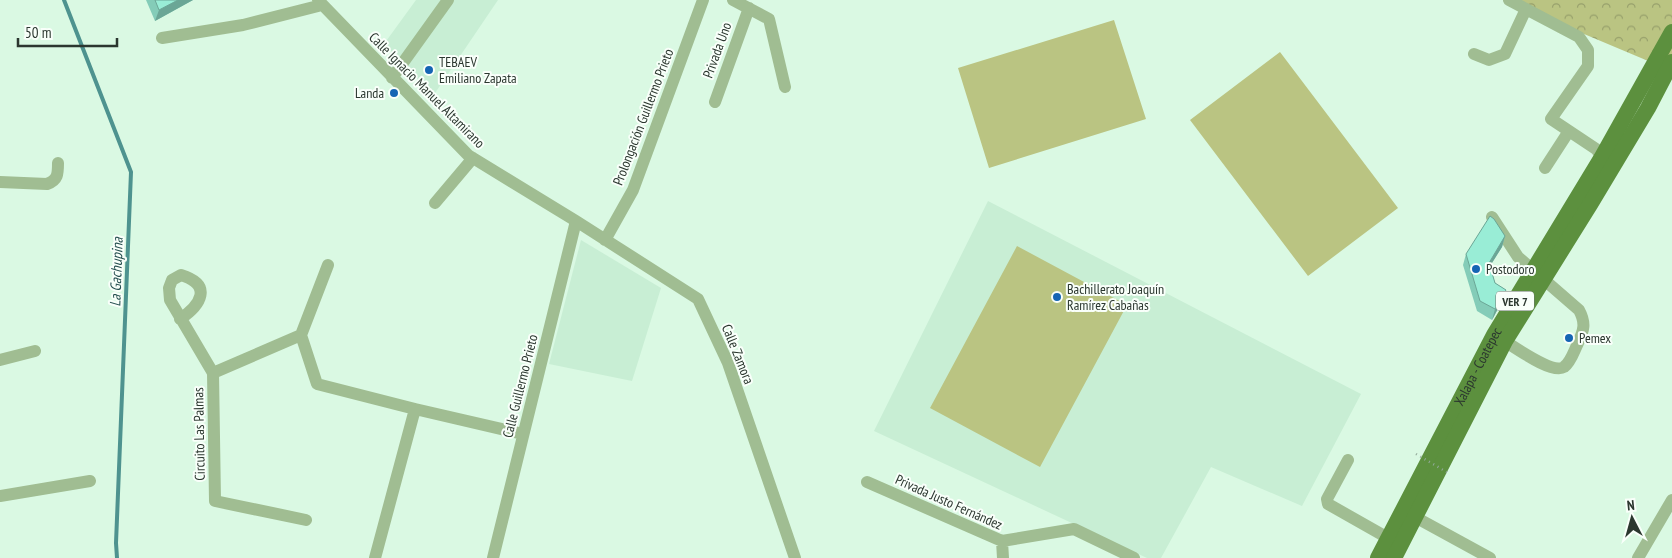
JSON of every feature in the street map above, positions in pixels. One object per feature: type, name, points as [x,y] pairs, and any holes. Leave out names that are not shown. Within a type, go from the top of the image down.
[{"type":"main road","name":"Xalapa - Coatepec","points":[[1539,275],[1672,32]]},
{"type":"main road","name":"Xalapa - Coatepec","points":[[1378,558],[1499,338],[1539,275],[1596,195],[1648,108],[1672,62]]},
{"type":"main road","name":"Xalapa - Coatepec","points":[[1394,558],[1499,338]]},
{"type":"street","points":[[392,78],[448,0]]},
{"type":"street","name":"Prolongación Guillermo Prieto","points":[[605,240],[633,190],[703,0]]},
{"type":"street","points":[[733,0],[768,19],[785,87]]},
{"type":"street","points":[[1509,0],[1579,37],[1588,50],[1588,66],[1551,119],[1596,149],[1602,157]]},
{"type":"street","points":[[162,38],[243,25],[320,3]]},
{"type":"street","name":"Calle Ignacio Manuel Altamirano","points":[[320,3],[468,155],[576,221]]},
{"type":"street","name":"Privada Uno","points":[[715,102],[748,8]]},
{"type":"street","points":[[1474,54],[1489,60],[1505,54],[1526,9]]},
{"type":"street","points":[[1545,168],[1569,131]]},
{"type":"street","points":[[435,203],[473,158]]},
{"type":"street","points":[[0,182],[47,184],[53,182],[58,177],[58,163]]},
{"type":"street","points":[[1492,217],[1518,257],[1579,310],[1584,319],[1584,329],[1568,363],[1562,368],[1554,369],[1531,358],[1499,338]]},
{"type":"street","name":"Calle Zamora","points":[[576,221],[698,299],[728,363],[795,558]]},
{"type":"street","name":"Calle Guillermo Prieto","points":[[493,558],[576,221]]},
{"type":"street","points":[[328,265],[301,334],[317,384],[523,434]]},
{"type":"street","points":[[180,319],[213,373]]},
{"type":"street","name":"Circuito Las Palmas","points":[[301,334],[213,373],[215,501],[306,520]]},
{"type":"street","points":[[0,360],[35,351]]},
{"type":"street","points":[[375,558],[415,409]]},
{"type":"street","points":[[1348,460],[1327,499],[1328,504],[1388,538]]},
{"type":"street","points":[[0,496],[90,481]]},
{"type":"street","name":"Privada Justo Fernández","points":[[867,482],[1002,541],[1074,529],[1134,558]]},
{"type":"street","points":[[1638,558],[1672,500]]},
{"type":"street","points":[[1415,517],[1490,558]]},
{"type":"street","points":[[1002,541],[1003,558]]},
{"type":"path","points":[[1416,454],[1450,474]]},
{"type":"shaded area","name":"TEBAEV Emiliano Zapata","points":[[416,0],[498,0],[433,96],[384,44]]},
{"type":"shaded area","name":"Bachillerato Joaquín Ramírez Cabañas","points":[[988,201],[1361,394],[1302,506],[1211,467],[1161,558],[1147,558],[874,431]]},
{"type":"shaded area","points":[[581,240],[661,288],[632,381],[549,364]]},
{"type":"green space","points":[[1503,0],[1672,0],[1672,71]]},
{"type":"green space","points":[[1114,20],[1146,119],[989,168],[958,68]]},
{"type":"green space","points":[[1280,52],[1398,208],[1308,276],[1190,120]]},
{"type":"green space","points":[[1017,246],[1127,305],[1040,467],[930,408]]},
{"type":"building","points":[[155,0],[178,0],[159,10]]},
{"type":"building","name":"Postodoro","points":[[1490,216],[1505,236],[1489,263],[1495,283],[1506,290],[1495,309],[1480,301],[1466,254]]},
{"type":"waterway","name":"La Gachupina","points":[[64,0],[131,172],[116,543],[117,558]]},
{"type":"place","name":"TEBAEV Emiliano Zapata","points":[[429,70]]},
{"type":"place","name":"Landa","points":[[394,93]]},
{"type":"place","name":"Postodoro","points":[[1476,269]]},
{"type":"place","name":"Bachillerato Joaquín Ramírez Cabañas","points":[[1057,297]]},
{"type":"place","name":"Pemex","points":[[1569,338]]}]
